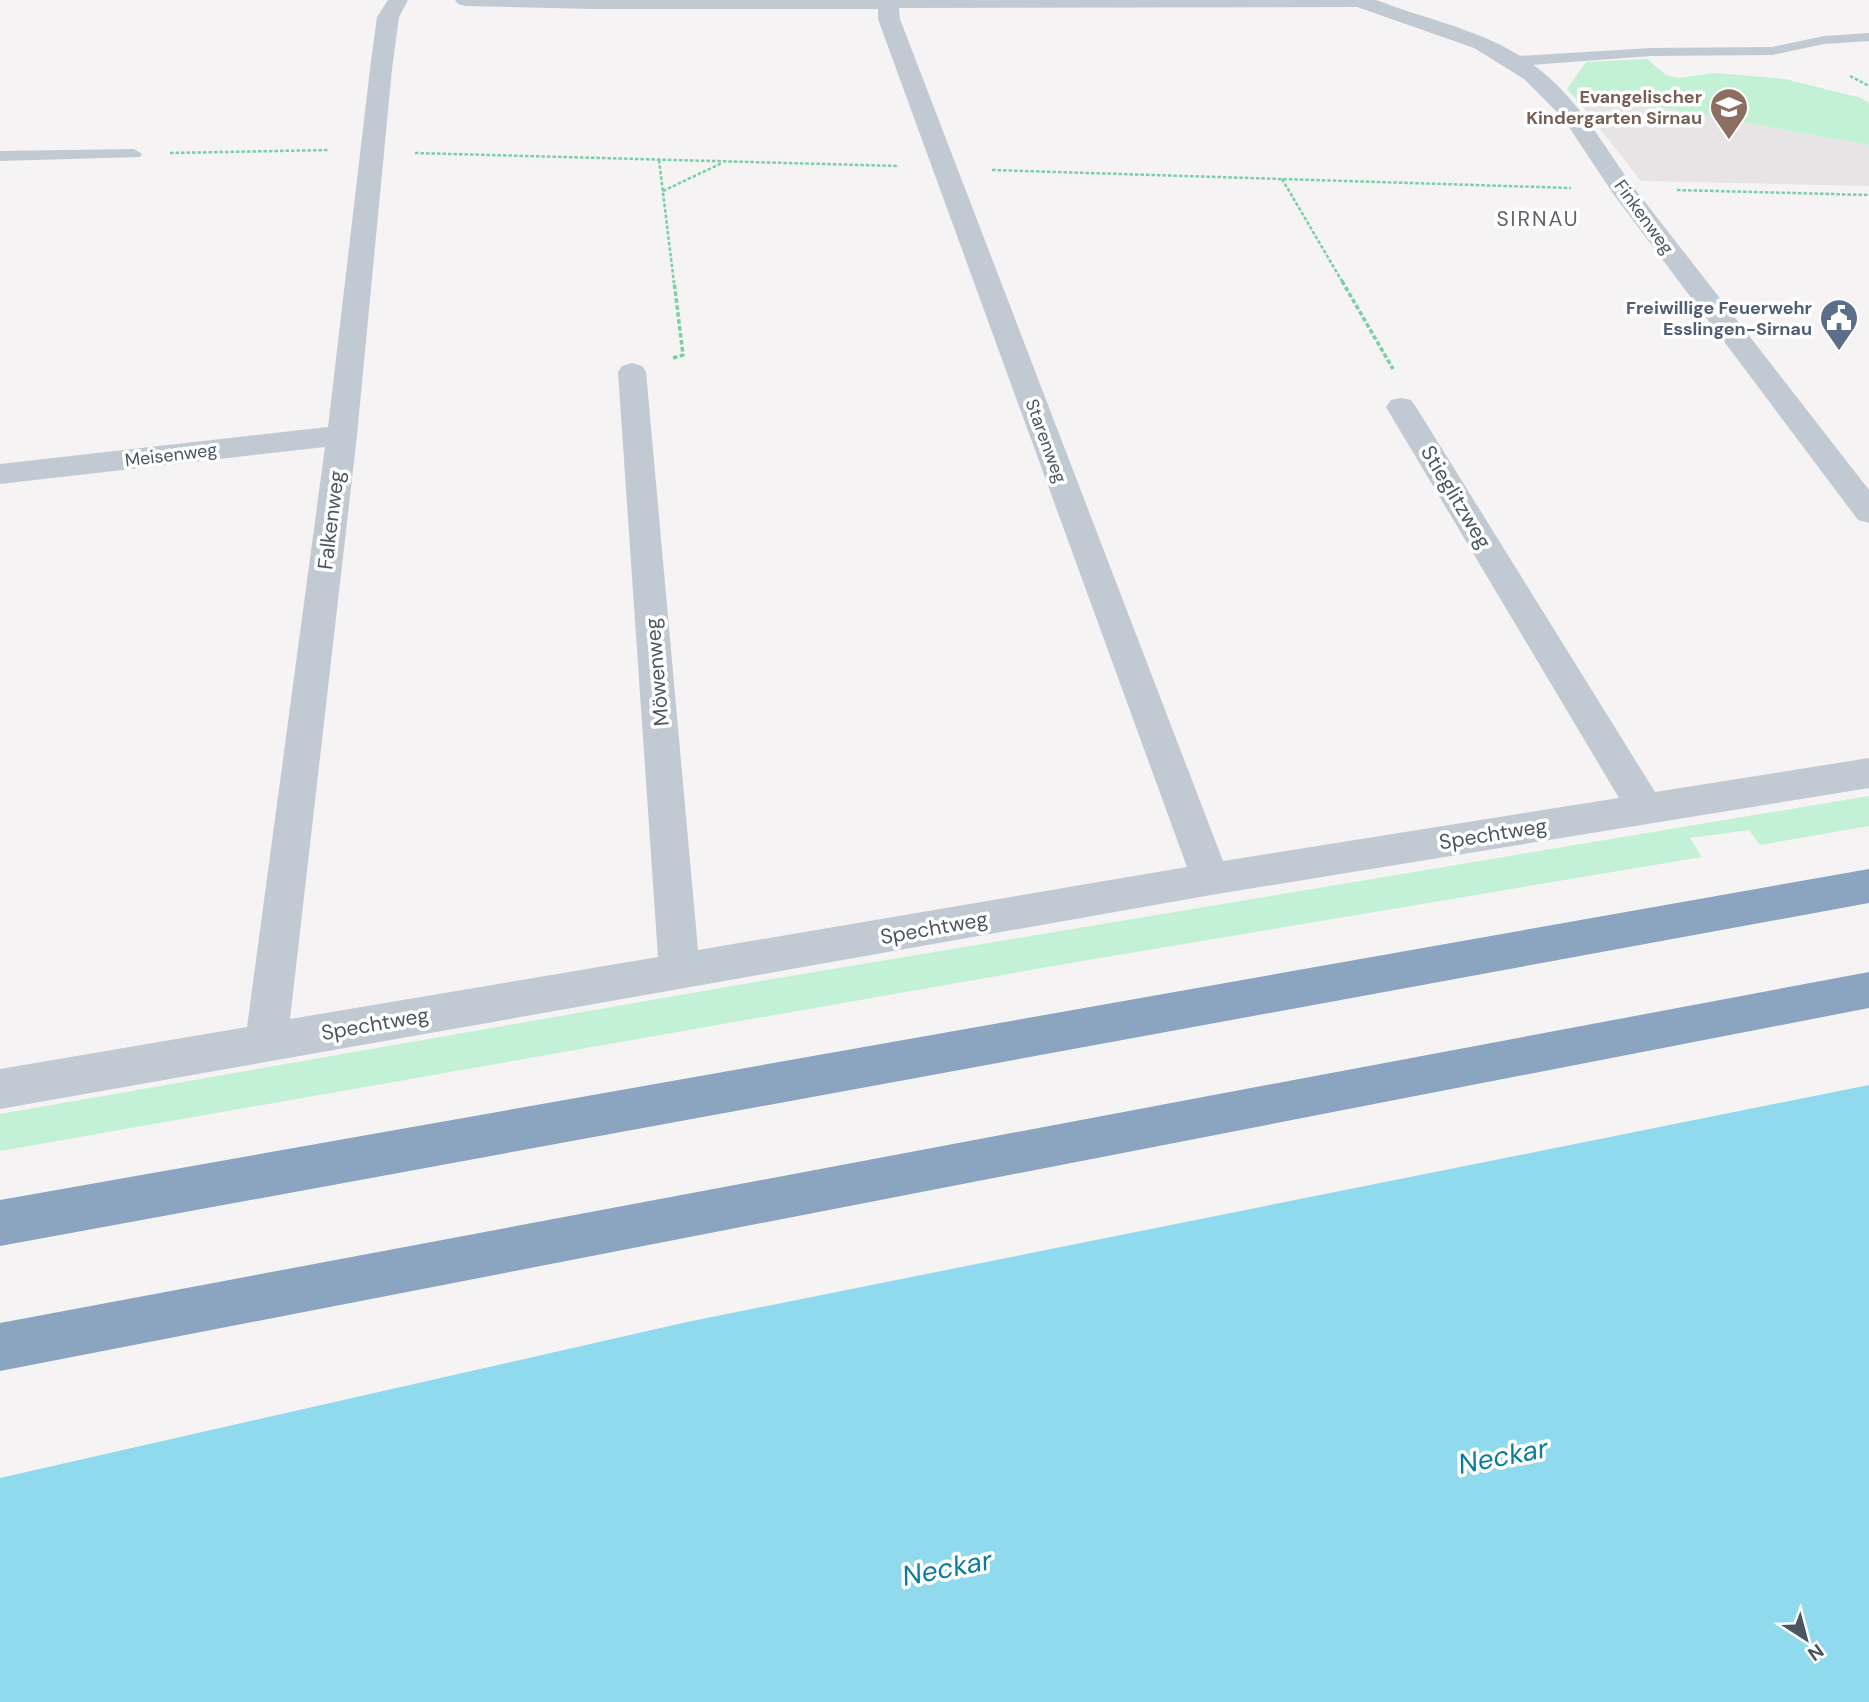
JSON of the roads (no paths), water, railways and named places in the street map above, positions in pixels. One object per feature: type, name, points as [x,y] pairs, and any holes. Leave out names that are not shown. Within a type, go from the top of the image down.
[{"type":"highway","points":[[0,1223],[1869,886]]},
{"type":"highway","points":[[0,1347],[1869,990]]},
{"type":"street","name":"Falkenweg","points":[[266,1043],[342,435],[366,218],[370,150],[388,17],[398,0]]},
{"type":"street","name":"Finkenweg","points":[[465,0],[1360,0],[1473,39],[1518,61],[1557,96],[1601,153],[1623,190],[1869,512]]},
{"type":"street","name":"Starenweg","points":[[888,2],[889,19],[1211,879]]},
{"type":"street","name":"Möwenweg","points":[[632,372],[680,973]]},
{"type":"street","name":"Stieglitzweg","points":[[1401,407],[1646,810]]},
{"type":"street","name":"Meisenweg","points":[[0,474],[342,435]]},
{"type":"street","name":"Spechtweg","points":[[0,1089],[1211,879],[1869,773]]},
{"type":"lane","points":[[1518,61],[1651,52],[1772,51],[1824,40],[1869,37]]},
{"type":"lane","points":[[0,156],[134,154]]},
{"type":"water","name":"Neckar","points":[[1869,1085],[1869,1702],[0,1702],[0,1478],[687,1322]]},
{"type":"place","name":"Evangelischer Kindergarten Sirnau","points":[[1729,141]]},
{"type":"place","name":"Freiwillige Feuerwehr Esslingen-Sirnau","points":[[1839,352]]},
{"type":"district","name":"SIRNAU","points":[[1538,219]]}]
